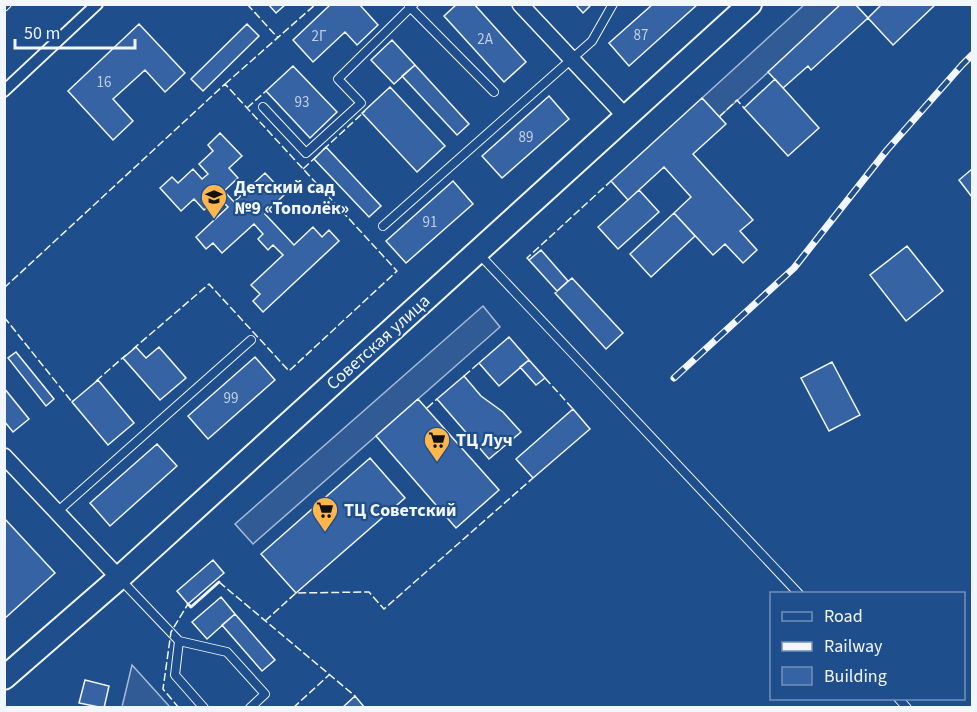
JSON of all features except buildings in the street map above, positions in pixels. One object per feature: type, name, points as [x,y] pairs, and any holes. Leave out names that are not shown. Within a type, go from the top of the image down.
[{"type":"main road","name":"Советская улица","points":[[4,678],[119,578],[750,4]]},
{"type":"street","points":[[4,91],[97,4]]},
{"type":"street","points":[[520,4],[626,117]]},
{"type":"street","points":[[4,456],[119,578]]},
{"type":"lane","points":[[383,226],[592,41],[613,4]]},
{"type":"lane","points":[[263,107],[306,153],[361,103],[338,79],[411,6],[494,92]]},
{"type":"lane","points":[[477,252],[797,592]]},
{"type":"lane","points":[[57,512],[251,340]]},
{"type":"lane","points":[[119,578],[179,641],[227,652],[265,694],[250,708]]},
{"type":"lane","points":[[179,641],[175,675],[204,708]]},
{"type":"shaded area","points":[[804,5],[842,5],[719,117],[702,98]]},
{"type":"shaded area","points":[[483,306],[500,327],[253,544],[235,524]]},
{"type":"shaded area","points":[[132,665],[170,707],[122,707]]},
{"type":"railway","points":[[674,378],[794,268],[887,150],[972,55]]},
{"type":"fence","points":[[247,4],[278,38]]},
{"type":"fence","points":[[225,84],[316,4]]},
{"type":"fence","points":[[4,288],[225,84],[397,271],[289,371],[209,284],[133,349]]},
{"type":"fence","points":[[247,108],[266,91]]},
{"type":"fence","points":[[719,117],[737,100],[744,108]]},
{"type":"fence","points":[[323,150],[365,111]]},
{"type":"fence","points":[[303,169],[317,156]]},
{"type":"fence","points":[[529,260],[527,258],[611,181]]},
{"type":"fence","points":[[4,317],[72,402],[74,400]]},
{"type":"fence","points":[[96,381],[126,355]]},
{"type":"fence","points":[[464,376],[479,363]]},
{"type":"fence","points":[[545,378],[573,409]]},
{"type":"fence","points":[[427,408],[437,399]]},
{"type":"fence","points":[[265,621],[296,593],[369,592],[384,609],[533,478]]},
{"type":"fence","points":[[219,582],[355,696]]},
{"type":"fence","points":[[179,708],[163,689],[171,632],[188,604]]},
{"type":"fence","points":[[293,708],[329,675]]},
{"type":"wall","points":[[188,604],[191,607],[219,582]]},
{"type":"place","name":"Детский сад №9 «Тополёк»","points":[[214,220]]},
{"type":"place","name":"ТЦ Луч","points":[[437,463]]},
{"type":"place","name":"ТЦ Советский","points":[[325,533]]}]
